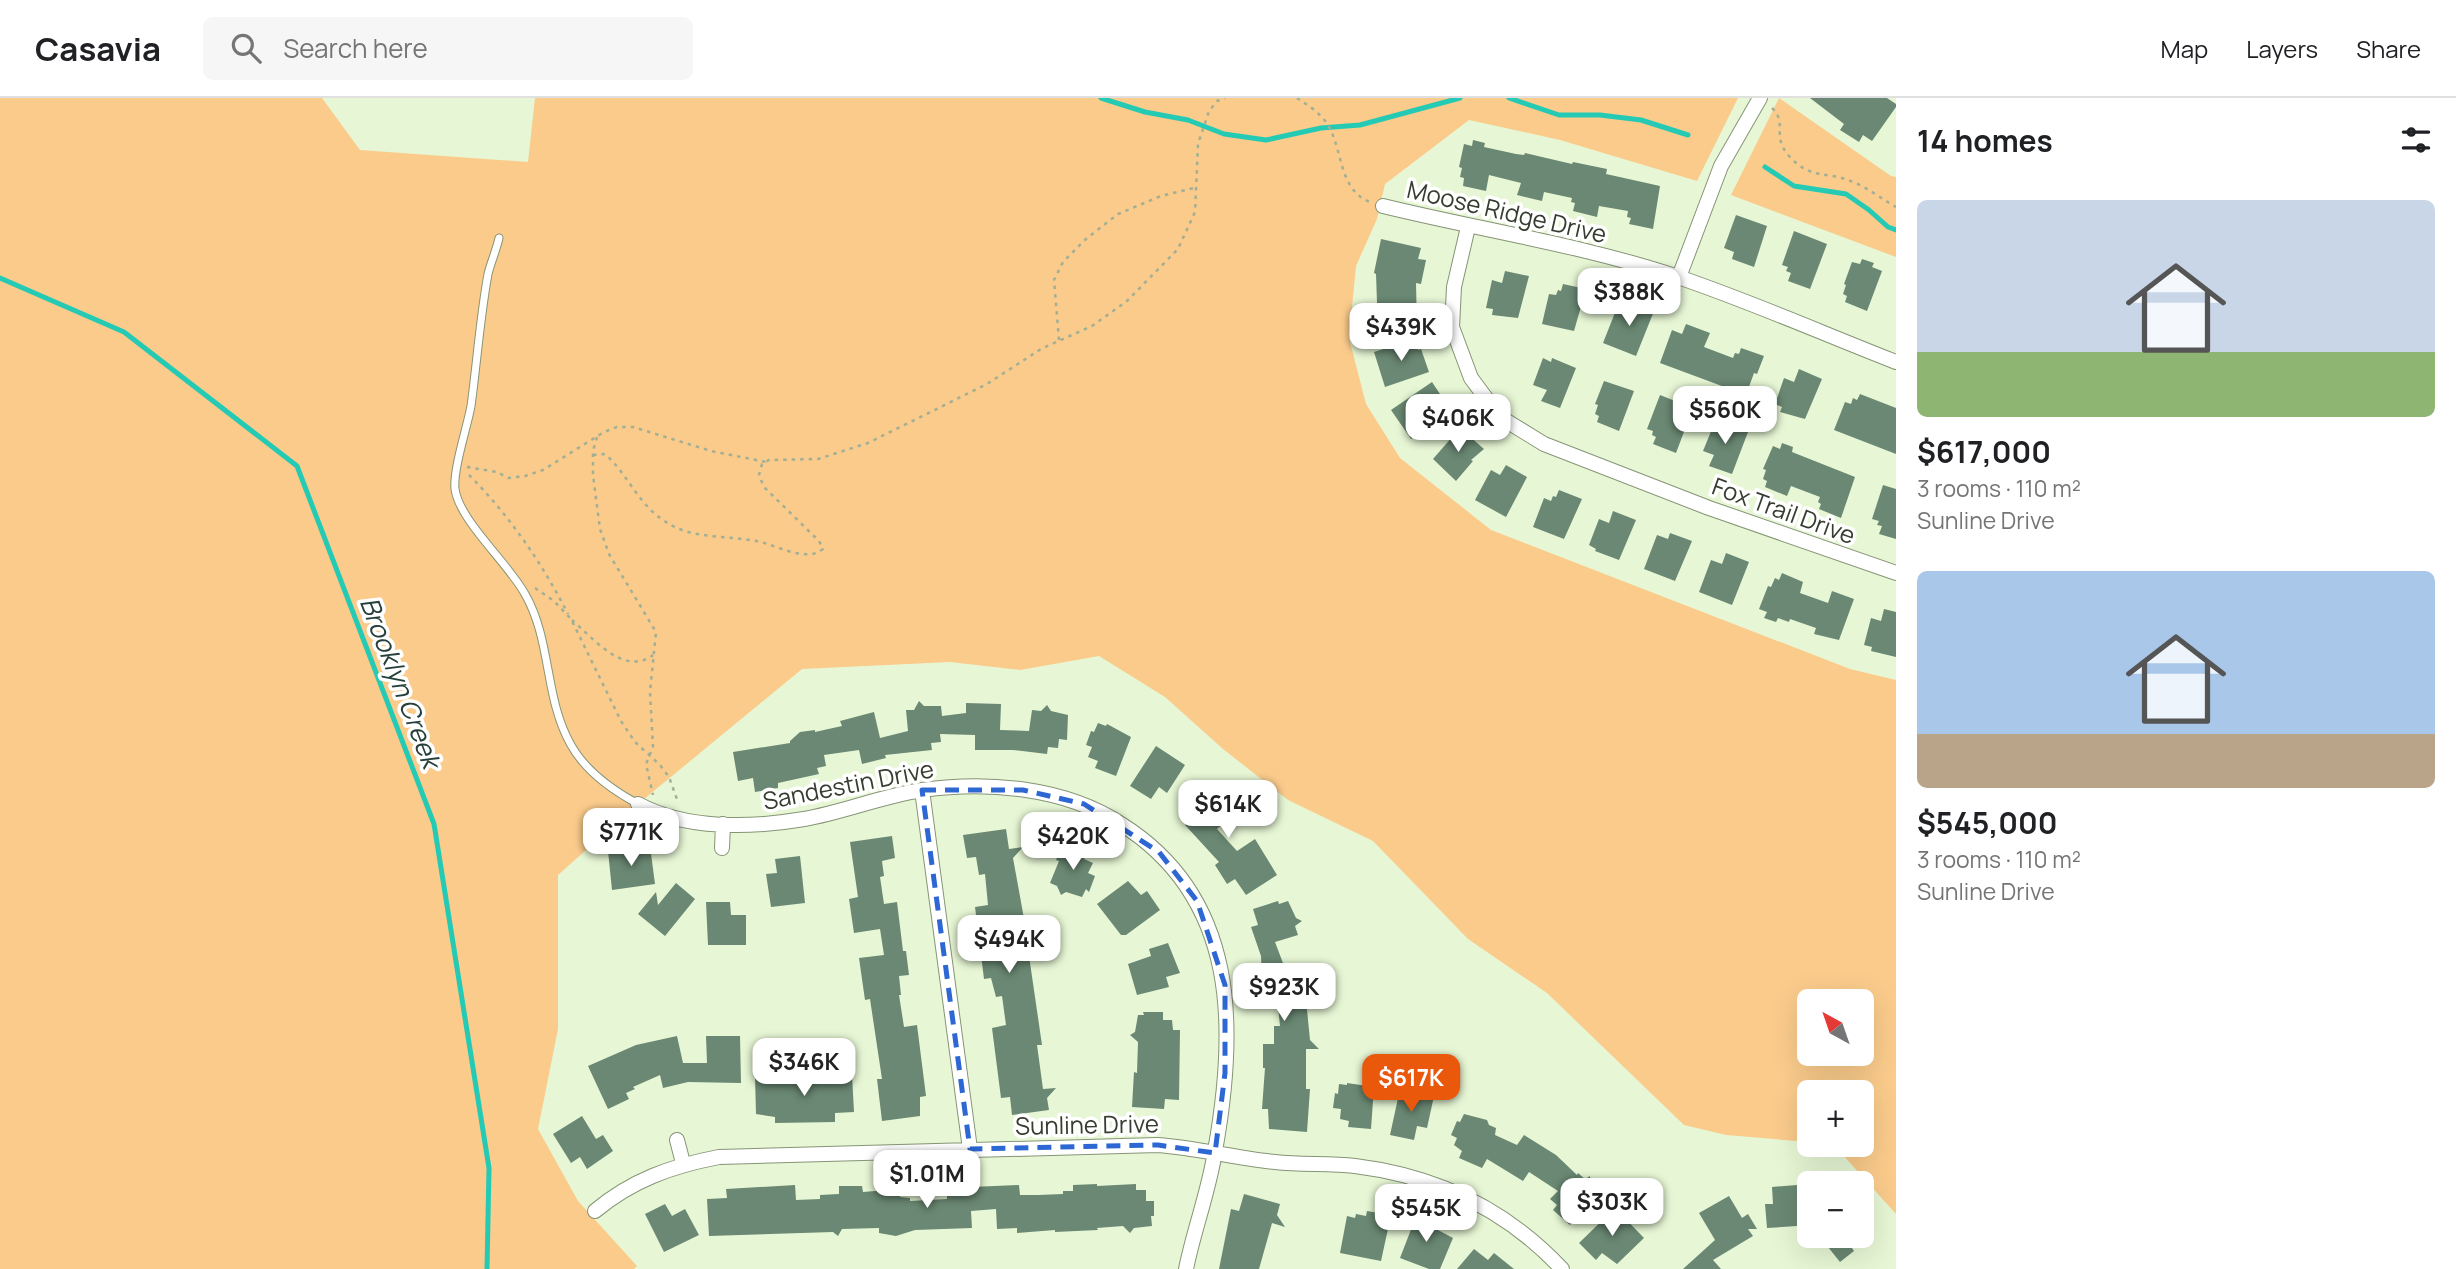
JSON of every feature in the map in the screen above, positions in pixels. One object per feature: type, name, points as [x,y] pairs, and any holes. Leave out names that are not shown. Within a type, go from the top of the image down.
[{"type":"street","points":[[1679,277],[1721,166],[1764,102]]},
{"type":"street","name":"Moose Ridge Drive","points":[[1384,206],[1468,227],[1595,253],[1679,277],[1896,362]]},
{"type":"street","name":"Fox Trail Drive","points":[[1468,227],[1454,287],[1452,327],[1471,378],[1500,417],[1544,444],[1709,508],[1896,573]]},
{"type":"street","name":"Sandestin Drive","points":[[638,804],[654,813],[680,819],[723,824],[764,824],[804,819],[922,790],[965,787],[1023,790],[1055,795],[1084,804],[1135,832],[1159,852],[1180,875],[1197,901],[1219,955],[1225,985],[1225,1073],[1215,1153],[1186,1269]]},
{"type":"street","points":[[922,790],[970,1149]]},
{"type":"street","points":[[722,848],[723,824]]},
{"type":"street","points":[[677,1140],[683,1163]]},
{"type":"street","name":"Sunline Drive","points":[[595,1210],[633,1184],[683,1163],[719,1157],[1158,1145],[1194,1147],[1235,1158],[1362,1167],[1419,1178],[1481,1205],[1512,1224],[1544,1249],[1562,1269]]},
{"type":"lane","points":[[499,239],[489,272],[470,407],[455,486],[457,502],[465,516],[514,576],[526,596],[539,624],[558,721],[572,748],[600,780],[638,804]]},
{"type":"path","points":[[593,455],[605,454],[613,461],[639,499],[666,522],[680,529],[760,542],[799,554],[816,554],[823,549],[819,541],[764,487],[759,475],[762,464],[769,460],[818,459],[868,443],[965,396],[1059,340],[1092,326],[1127,301],[1178,249],[1195,212],[1198,144],[1209,111],[1217,101],[1224,98]]},
{"type":"path","points":[[1297,98],[1321,115],[1329,127],[1345,177],[1353,191],[1366,201],[1384,206]]},
{"type":"path","points":[[1764,102],[1775,110],[1780,120],[1781,147],[1805,171],[1853,182],[1896,207]]},
{"type":"path","points":[[1059,340],[1054,279],[1063,262],[1086,239],[1118,214],[1161,196],[1181,193],[1195,187]]},
{"type":"path","points":[[459,465],[497,472],[508,478],[525,476],[543,470],[617,427],[633,427],[711,451],[766,462]]},
{"type":"path","points":[[597,437],[593,475],[600,529],[623,580],[656,632],[650,692],[653,747],[646,764],[654,813]]},
{"type":"path","points":[[459,465],[484,490],[539,562],[616,712],[635,742],[660,765],[674,787],[680,819]]},
{"type":"path","points":[[514,576],[554,601],[570,619],[624,661],[638,663],[653,655]]},
{"type":"highlighted area","points":[[922,790],[1023,790],[1084,804],[1159,852],[1197,901],[1225,985],[1225,1073],[1215,1153],[1158,1145],[970,1149]]},
{"type":"shaded area","points":[[0,98],[322,98],[360,150],[528,162],[535,98],[1738,98],[1697,181],[1560,140],[1469,120],[1385,184],[1377,219],[1356,266],[1349,338],[1366,404],[1400,458],[1491,530],[1850,669],[1896,680],[1896,1214],[1874,1190],[1874,1171],[1857,1171],[1845,1157],[1874,1157],[1874,1080],[1797,1080],[1797,1141],[1726,1135],[1684,1125],[1547,993],[1468,939],[1373,841],[1288,800],[1223,749],[1165,697],[1099,656],[1020,670],[950,662],[802,669],[638,804],[558,875],[558,1029],[538,1129],[578,1201],[637,1266],[634,1269],[0,1269]]},
{"type":"shaded area","points":[[1779,98],[1896,177],[1896,257],[1731,195]]},
{"type":"building","points":[[1810,98],[1887,98],[1896,104],[1896,107],[1872,141],[1863,135],[1859,142],[1840,130],[1844,124]]},
{"type":"building","points":[[1473,140],[1485,143],[1484,147],[1607,169],[1606,174],[1660,186],[1653,229],[1629,224],[1631,218],[1627,217],[1628,211],[1599,206],[1597,217],[1573,211],[1575,203],[1571,202],[1572,198],[1544,192],[1542,201],[1517,195],[1521,183],[1489,175],[1486,191],[1463,186],[1464,178],[1460,177],[1462,168],[1459,167],[1464,144],[1472,146]]},
{"type":"building","points":[[1736,215],[1767,226],[1754,267],[1732,259],[1734,252],[1724,248]]},
{"type":"building","points":[[1794,231],[1827,244],[1810,289],[1788,281],[1791,273],[1786,271],[1788,267],[1782,265]]},
{"type":"building","points":[[1381,239],[1421,248],[1418,259],[1426,260],[1421,284],[1416,283],[1417,327],[1375,328],[1373,303],[1377,303],[1374,273]]},
{"type":"building","points":[[1862,259],[1874,263],[1872,267],[1882,271],[1867,311],[1845,302],[1847,296],[1843,294],[1852,262],[1860,264]]},
{"type":"building","points":[[1505,271],[1529,276],[1518,318],[1492,315],[1493,309],[1486,308],[1492,280],[1502,283]]},
{"type":"building","points":[[1563,284],[1586,289],[1574,331],[1542,324],[1549,294],[1556,295]]},
{"type":"building","points":[[1631,302],[1654,311],[1636,356],[1603,343],[1618,305],[1628,309]]},
{"type":"building","points":[[1686,324],[1710,333],[1704,347],[1733,358],[1735,353],[1739,354],[1741,348],[1764,356],[1746,395],[1660,363],[1672,330],[1682,334]]},
{"type":"building","points":[[1418,338],[1418,350],[1421,349],[1429,372],[1385,387],[1374,352]]},
{"type":"building","points":[[1543,358],[1551,362],[1552,358],[1576,368],[1560,408],[1541,401],[1547,390],[1533,385]]},
{"type":"building","points":[[1799,369],[1822,379],[1805,419],[1780,412],[1782,407],[1775,404],[1784,378],[1794,382]]},
{"type":"building","points":[[1604,381],[1634,391],[1619,431],[1597,422],[1599,416],[1595,414],[1598,405],[1595,404]]},
{"type":"building","points":[[1432,382],[1452,412],[1411,439],[1391,410]]},
{"type":"building","points":[[1860,394],[1896,408],[1896,454],[1834,430],[1845,402],[1851,404],[1853,398],[1857,400]]},
{"type":"building","points":[[1660,395],[1693,408],[1676,453],[1653,444],[1656,437],[1652,435],[1653,431],[1647,429]]},
{"type":"building","points":[[1716,419],[1748,432],[1732,474],[1709,466],[1714,455],[1703,451]]},
{"type":"building","points":[[1460,428],[1484,449],[1471,460],[1473,461],[1456,481],[1433,459]]},
{"type":"building","points":[[1782,443],[1793,447],[1792,452],[1855,477],[1841,518],[1819,509],[1820,497],[1791,486],[1787,496],[1765,487],[1767,481],[1763,479],[1766,470],[1763,469],[1773,446],[1780,449]]},
{"type":"building","points":[[1506,465],[1527,477],[1506,517],[1475,500],[1491,470],[1500,475]]},
{"type":"building","points":[[1883,485],[1896,489],[1896,539],[1879,534],[1882,526],[1877,525],[1879,521],[1872,519]]},
{"type":"building","points":[[1559,490],[1582,499],[1564,539],[1533,527],[1544,498],[1551,501]]},
{"type":"building","points":[[1613,511],[1636,520],[1619,560],[1595,551],[1596,549],[1589,545],[1599,519],[1609,523]]},
{"type":"building","points":[[1670,533],[1692,541],[1675,581],[1644,569],[1657,535],[1668,539]]},
{"type":"building","points":[[1726,553],[1749,562],[1732,605],[1699,592],[1711,560],[1722,564]]},
{"type":"building","points":[[1782,573],[1803,582],[1800,593],[1828,603],[1832,591],[1854,599],[1839,640],[1814,634],[1816,628],[1790,619],[1789,622],[1778,618],[1776,622],[1764,618],[1767,612],[1759,609],[1768,586],[1771,587],[1775,578],[1779,580]]},
{"type":"building","points":[[1884,609],[1896,612],[1896,657],[1871,651],[1872,647],[1864,645],[1871,618],[1881,621]]},
{"type":"building","points":[[919,701],[924,706],[941,706],[942,716],[966,713],[966,703],[1001,704],[1000,730],[1029,731],[1032,710],[1041,711],[1047,705],[1051,711],[1068,715],[1067,740],[1059,739],[1058,748],[1048,747],[1047,754],[1013,750],[975,750],[975,735],[940,734],[941,742],[931,743],[932,750],[885,755],[886,758],[862,764],[859,750],[824,755],[826,766],[817,768],[819,774],[778,783],[778,788],[755,792],[753,778],[738,781],[733,752],[790,743],[800,732],[815,732],[842,726],[840,721],[874,712],[880,738],[908,731],[906,710],[914,710]]},
{"type":"building","points":[[1098,723],[1107,724],[1131,737],[1116,776],[1095,768],[1098,761],[1088,757],[1092,747],[1086,745],[1091,731],[1094,732]]},
{"type":"building","points":[[1156,746],[1185,765],[1167,793],[1159,787],[1151,799],[1130,786]]},
{"type":"building","points":[[1220,780],[1243,805],[1217,829],[1237,851],[1255,839],[1277,875],[1246,895],[1235,879],[1227,884],[1215,865],[1219,862],[1185,825],[1196,815],[1189,807]]},
{"type":"building","points":[[1006,829],[1009,849],[1023,847],[1013,858],[1025,924],[998,928],[1002,953],[1028,949],[1042,1045],[1037,1045],[1043,1089],[1056,1088],[1047,1098],[1049,1110],[1012,1115],[1010,1097],[1001,1098],[992,1028],[1006,1025],[1002,996],[996,997],[991,978],[984,979],[975,907],[988,905],[985,874],[979,875],[976,857],[967,858],[963,835]]},
{"type":"building","points":[[892,836],[895,858],[882,861],[884,876],[880,877],[884,904],[897,902],[909,975],[899,976],[899,995],[904,1027],[917,1025],[926,1096],[920,1097],[920,1116],[882,1121],[877,1079],[882,1079],[870,999],[865,1000],[859,958],[884,955],[880,929],[854,933],[849,899],[858,897],[850,842]]},
{"type":"building","points":[[1063,843],[1087,853],[1084,859],[1093,863],[1088,873],[1095,876],[1089,892],[1086,889],[1082,897],[1066,892],[1061,895],[1057,886],[1050,883]]},
{"type":"building","points":[[650,846],[655,884],[612,890],[608,851]]},
{"type":"building","points":[[800,856],[805,903],[771,907],[766,874],[777,873],[775,859]]},
{"type":"building","points":[[1128,881],[1141,895],[1147,891],[1160,910],[1126,935],[1121,935],[1097,904]]},
{"type":"building","points":[[676,883],[695,899],[665,936],[638,914],[656,892],[658,905]]},
{"type":"building","points":[[1278,901],[1279,904],[1288,901],[1296,918],[1302,921],[1295,926],[1298,935],[1275,942],[1286,971],[1303,969],[1310,1040],[1319,1049],[1306,1049],[1306,1089],[1310,1089],[1307,1132],[1269,1129],[1268,1109],[1262,1109],[1265,1068],[1263,1044],[1274,1044],[1274,1026],[1280,1026],[1277,996],[1263,997],[1261,956],[1251,927],[1258,925],[1253,909]]},
{"type":"building","points":[[706,902],[730,902],[731,915],[746,915],[746,945],[708,945]]},
{"type":"building","points":[[1168,943],[1180,973],[1166,977],[1169,987],[1137,995],[1128,964],[1151,956],[1149,949]]},
{"type":"building","points":[[1143,1012],[1163,1012],[1163,1020],[1172,1020],[1173,1030],[1180,1030],[1179,1100],[1165,1099],[1164,1109],[1132,1107],[1138,1042],[1130,1035],[1135,1032],[1138,1015],[1144,1015]]},
{"type":"building","points":[[677,1036],[683,1063],[707,1063],[706,1036],[740,1036],[741,1083],[688,1082],[663,1088],[660,1075],[633,1087],[635,1089],[626,1093],[629,1099],[608,1109],[588,1066],[636,1045]]},
{"type":"building","points":[[835,1068],[840,1076],[852,1075],[854,1112],[835,1113],[835,1122],[775,1123],[775,1117],[756,1114],[755,1077],[797,1076],[798,1080],[831,1079]]},
{"type":"building","points":[[1339,1084],[1374,1087],[1371,1129],[1348,1127],[1349,1121],[1340,1119],[1341,1109],[1333,1108]]},
{"type":"building","points":[[1400,1089],[1434,1096],[1427,1128],[1417,1126],[1414,1140],[1390,1135]]},
{"type":"building","points":[[1464,1114],[1487,1120],[1489,1125],[1496,1128],[1495,1135],[1517,1145],[1524,1135],[1556,1155],[1577,1175],[1578,1173],[1585,1179],[1590,1176],[1591,1187],[1597,1193],[1570,1225],[1553,1210],[1557,1205],[1550,1199],[1558,1191],[1529,1172],[1523,1181],[1487,1159],[1482,1168],[1459,1158],[1462,1151],[1454,1145],[1457,1138],[1451,1135],[1457,1121],[1460,1122]]},
{"type":"building","points":[[582,1116],[596,1139],[603,1135],[613,1151],[587,1169],[580,1157],[571,1163],[553,1134]]},
{"type":"building","points":[[1136,1184],[1136,1190],[1146,1190],[1146,1201],[1154,1201],[1152,1226],[1134,1228],[1130,1233],[1123,1226],[1097,1228],[1098,1230],[1017,1233],[1017,1228],[997,1229],[996,1209],[971,1211],[972,1228],[915,1230],[896,1236],[879,1233],[879,1228],[842,1229],[838,1236],[833,1232],[709,1236],[707,1199],[727,1198],[726,1189],[795,1185],[796,1200],[820,1199],[820,1195],[839,1194],[839,1186],[862,1186],[863,1192],[899,1189],[900,1197],[910,1198],[910,1201],[947,1199],[947,1186],[1019,1185],[1020,1195],[1038,1195],[1063,1194],[1063,1191],[1073,1191],[1073,1185]]},
{"type":"building","points":[[1797,1185],[1797,1226],[1767,1228],[1765,1204],[1773,1204],[1772,1187]]},
{"type":"building","points":[[1244,1194],[1280,1204],[1277,1215],[1285,1227],[1272,1223],[1259,1269],[1219,1269],[1231,1209],[1239,1211]]},
{"type":"building","points":[[1729,1196],[1742,1218],[1748,1214],[1757,1229],[1748,1229],[1753,1236],[1713,1260],[1721,1269],[1683,1269],[1715,1240],[1699,1213]]},
{"type":"building","points":[[665,1204],[672,1216],[685,1209],[699,1235],[664,1252],[645,1214]]},
{"type":"building","points":[[1615,1208],[1644,1238],[1617,1264],[1602,1253],[1596,1260],[1579,1243]]},
{"type":"building","points":[[1367,1211],[1391,1215],[1381,1261],[1340,1253],[1347,1216],[1366,1216]]},
{"type":"building","points":[[1417,1214],[1439,1223],[1436,1229],[1453,1238],[1440,1269],[1429,1269],[1400,1258]]},
{"type":"building","points":[[1829,1248],[1852,1248],[1854,1251],[1840,1262]]},
{"type":"building","points":[[1474,1249],[1488,1260],[1494,1253],[1514,1269],[1457,1269]]},
{"type":"waterway","points":[[1101,98],[1145,112],[1188,120],[1224,134],[1266,140],[1321,128],[1360,125],[1460,98]]},
{"type":"waterway","points":[[1509,98],[1559,115],[1600,115],[1641,120],[1688,135]]},
{"type":"waterway","points":[[1765,167],[1794,186],[1846,194],[1888,227],[1896,230]]},
{"type":"waterway","name":"Brooklyn Creek","points":[[0,278],[124,332],[297,466],[434,824],[489,1168],[487,1269]]}]
